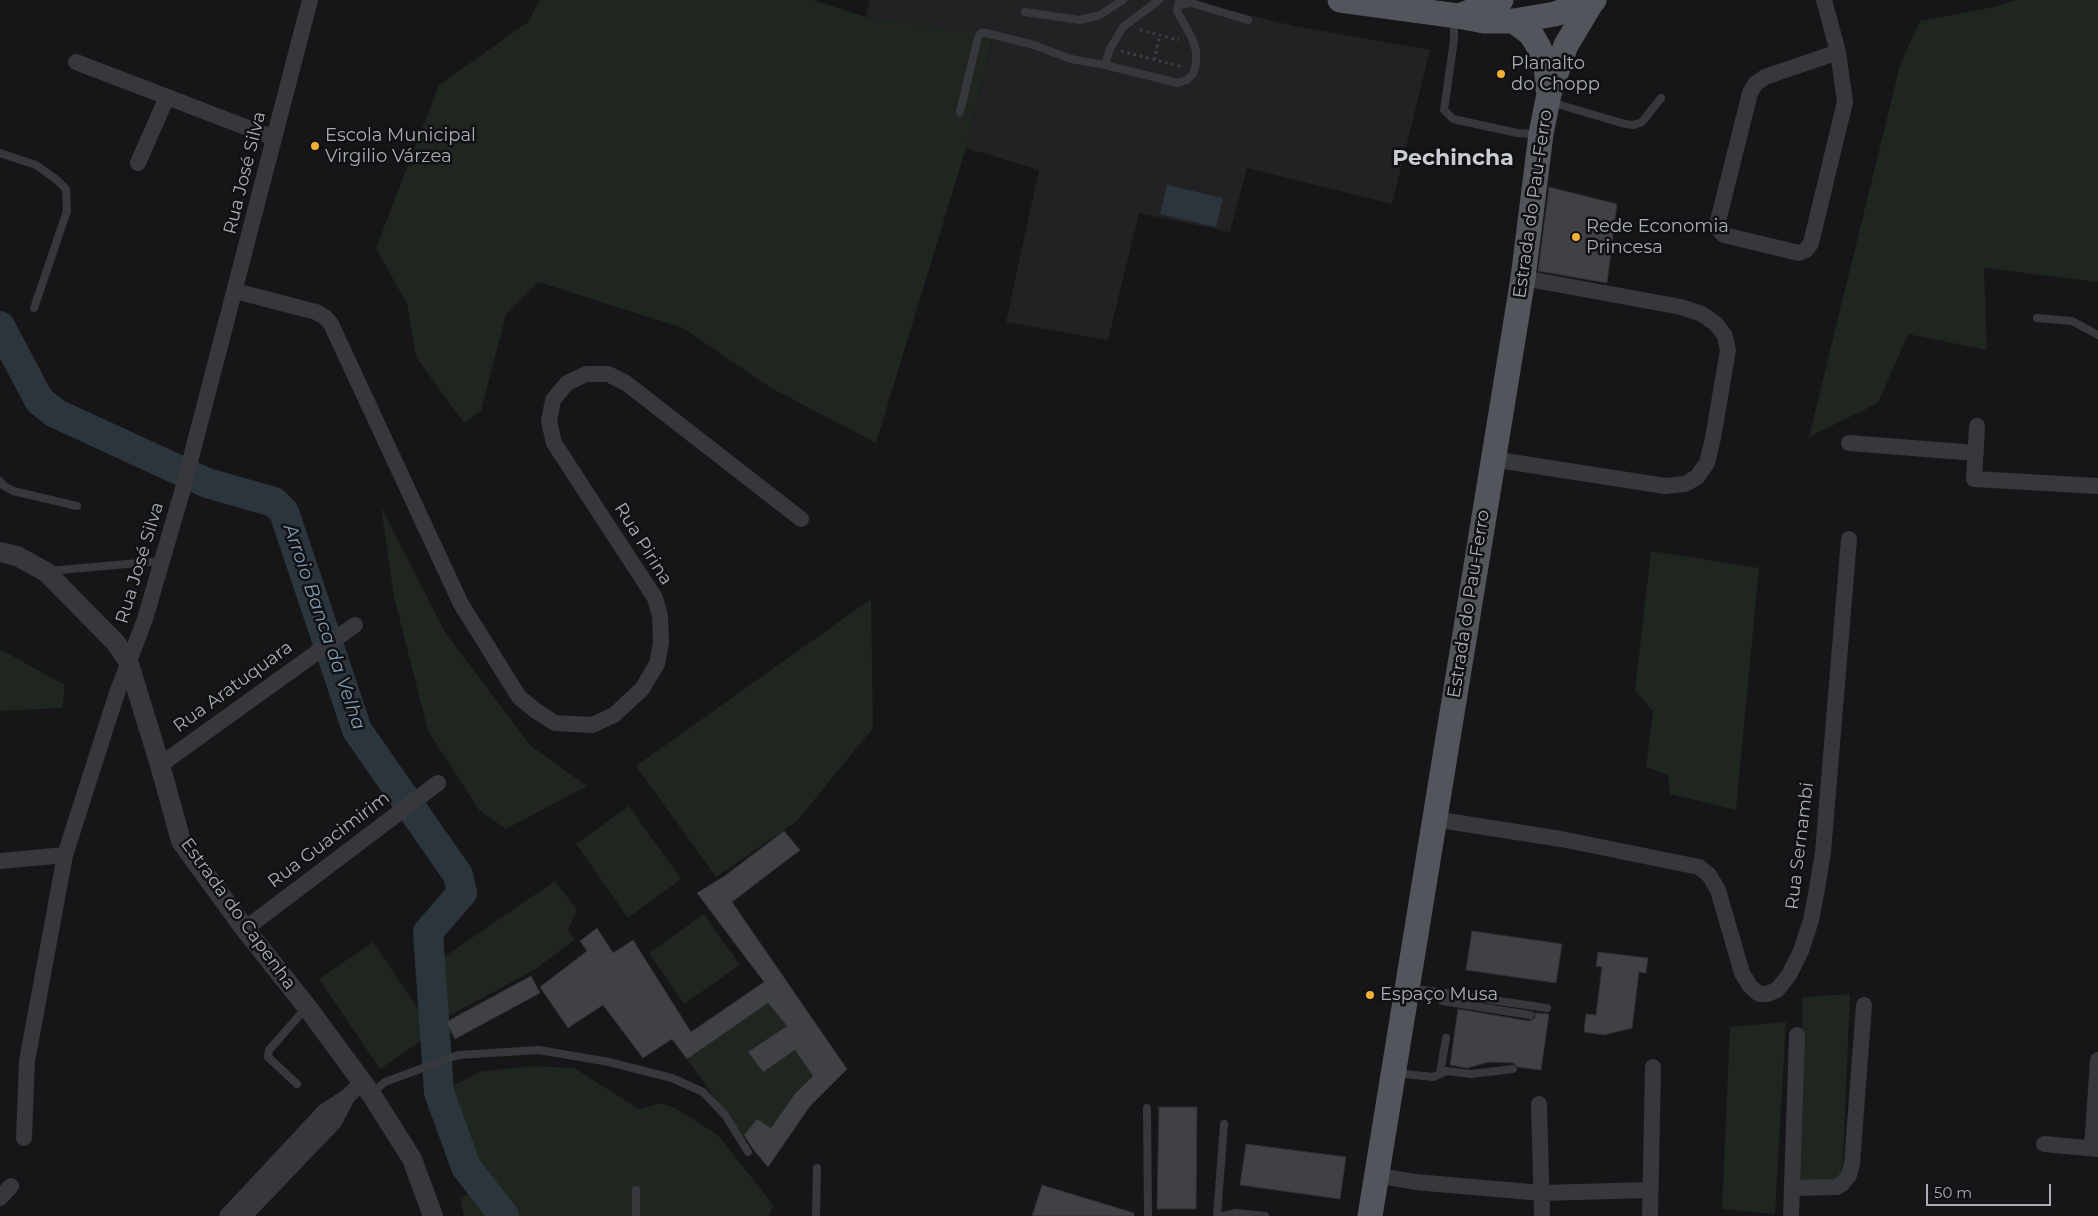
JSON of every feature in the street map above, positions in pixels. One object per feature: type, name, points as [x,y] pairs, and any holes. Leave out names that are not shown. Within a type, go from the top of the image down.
[{"type":"main road","points":[[1340,0],[1484,21],[1514,21],[1555,14],[1593,0]]},
{"type":"main road","points":[[1456,16],[1501,0]]},
{"type":"main road","name":"Estrada do Pau-Ferro","points":[[1370,1216],[1523,278],[1541,134],[1548,98],[1566,45],[1593,0]]},
{"type":"main road","points":[[1514,21],[1531,34],[1546,62],[1548,98]]},
{"type":"street","name":"Rua José Silva","points":[[24,1138],[27,1061],[65,854],[128,661],[145,619],[182,492],[310,0]]},
{"type":"street","points":[[1824,0],[1838,52],[1845,102],[1811,243],[1806,250],[1799,253],[1720,232],[1718,221],[1750,93],[1755,84],[1765,77],[1838,52]]},
{"type":"street","points":[[76,62],[274,138]]},
{"type":"street","points":[[138,163],[167,97]]},
{"type":"street","points":[[1492,459],[1664,486],[1685,484],[1697,477],[1707,463],[1713,438],[1728,350],[1725,336],[1716,324],[1702,314],[1680,307],[1523,278]]},
{"type":"street","name":"Rua Pirina","points":[[235,290],[316,312],[325,317],[331,324],[461,604],[519,697],[555,723],[592,725],[614,715],[642,689],[657,664],[662,643],[660,616],[655,598],[554,443],[549,421],[553,400],[567,383],[586,374],[608,374],[626,383],[801,519]]},
{"type":"street","points":[[1977,426],[1974,479],[2098,486]]},
{"type":"street","points":[[1849,443],[1976,453]]},
{"type":"street","name":"Rua Sernambi","points":[[1434,819],[1561,839],[1699,866],[1709,876],[1718,890],[1742,973],[1750,986],[1759,994],[1767,994],[1777,990],[1789,975],[1801,951],[1811,920],[1817,889],[1823,842],[1849,539]]},
{"type":"street","name":"Estrada do Capenha","points":[[0,552],[17,556],[46,572],[116,642],[128,661],[160,765],[180,841],[245,929],[307,1007],[366,1088],[412,1160],[430,1214]]},
{"type":"street","name":"Rua Aratuquara","points":[[160,765],[355,625]]},
{"type":"street","name":"Rua Guacimirim","points":[[245,929],[438,783]]},
{"type":"street","points":[[0,861],[65,854]]},
{"type":"street","points":[[1793,1188],[1837,1187],[1843,1183],[1848,1175],[1852,1164],[1864,1005]]},
{"type":"street","points":[[1791,1216],[1797,1035]]},
{"type":"street","points":[[2044,1144],[2095,1148],[2098,1060]]},
{"type":"street","points":[[1650,1216],[1649,1190],[1653,1067]]},
{"type":"street","points":[[227,1216],[245,1210],[335,1120],[347,1097],[366,1088]]},
{"type":"street","points":[[1539,1104],[1542,1216]]},
{"type":"street","points":[[1376,1176],[1415,1182],[1542,1193],[1649,1190]]},
{"type":"lane","points":[[1025,12],[1065,20],[1080,20],[1100,15],[1123,0]]},
{"type":"lane","points":[[1105,65],[1110,49],[1123,27],[1158,0]]},
{"type":"lane","points":[[960,112],[978,37],[981,33],[1034,45],[1071,59],[1105,65],[1178,83],[1187,80],[1193,74],[1196,64],[1196,51],[1192,38],[1177,10],[1179,2],[1191,3],[1248,20]]},
{"type":"lane","points":[[1456,16],[1444,110],[1452,119],[1517,133],[1541,134]]},
{"type":"lane","points":[[1548,98],[1625,124],[1634,125],[1642,122],[1660,98]]},
{"type":"lane","points":[[0,153],[36,165],[66,189],[67,211],[34,308]]},
{"type":"lane","points":[[2037,318],[2072,321],[2098,335]]},
{"type":"lane","points":[[0,481],[4,486],[13,491],[77,506]]},
{"type":"lane","points":[[46,572],[162,561]]},
{"type":"lane","points":[[1408,988],[1547,1008]]},
{"type":"lane","points":[[1436,992],[1442,1001],[1530,1015]]},
{"type":"lane","points":[[297,1084],[268,1057],[269,1050],[307,1007]]},
{"type":"lane","points":[[1440,1074],[1446,1038]]},
{"type":"lane","points":[[366,1088],[458,1055],[540,1050],[609,1062],[672,1078],[703,1092],[725,1115],[748,1152]]},
{"type":"lane","points":[[1394,1073],[1433,1077],[1448,1071],[1471,1074],[1514,1068]]},
{"type":"lane","points":[[1147,1108],[1148,1216]]},
{"type":"lane","points":[[1217,1216],[1224,1124]]},
{"type":"lane","points":[[816,1216],[817,1168]]},
{"type":"lane","points":[[636,1190],[636,1216]]},
{"type":"lane","points":[[1228,1215],[1265,1216]]},
{"type":"path","points":[[1131,27],[1187,42]]},
{"type":"path","points":[[1154,60],[1160,35]]},
{"type":"path","points":[[1120,45],[1118,53],[1190,69]]},
{"type":"shaded area","points":[[540,0],[813,0],[866,17],[993,36],[966,148],[876,443],[771,388],[683,328],[538,282],[506,314],[481,411],[464,423],[416,357],[407,304],[376,248],[439,85],[528,22]]},
{"type":"shaded area","points":[[870,0],[1187,0],[1294,26],[1430,50],[1392,204],[1247,168],[1230,232],[1139,213],[1108,340],[1006,322],[1039,170],[966,148],[993,37],[866,17]]},
{"type":"shaded area","points":[[2016,0],[2098,0],[2098,282],[1984,268],[1987,350],[1908,334],[1878,403],[1809,437],[1900,65],[1920,21],[1993,7]]},
{"type":"shaded area","points":[[1167,185],[1223,198],[1216,227],[1160,214]]},
{"type":"shaded area","points":[[381,507],[446,634],[531,746],[587,786],[506,829],[479,810],[428,731],[394,597]]},
{"type":"shaded area","points":[[1651,551],[1759,568],[1736,810],[1670,794],[1668,775],[1646,767],[1653,711],[1635,690]]},
{"type":"shaded area","points":[[871,599],[873,728],[796,822],[716,877],[636,766]]},
{"type":"shaded area","points":[[0,649],[65,685],[62,708],[0,711]]},
{"type":"shaded area","points":[[629,806],[681,879],[628,918],[576,844]]},
{"type":"shaded area","points":[[555,881],[577,910],[568,930],[574,940],[534,970],[445,1018],[435,963]]},
{"type":"shaded area","points":[[704,914],[740,965],[684,1004],[649,953]]},
{"type":"shaded area","points":[[373,942],[434,1032],[380,1069],[319,979]]},
{"type":"shaded area","points":[[1850,994],[1842,1182],[1797,1182],[1803,997]]},
{"type":"shaded area","points":[[768,1003],[787,1026],[748,1052],[763,1072],[795,1050],[813,1076],[794,1095],[771,1128],[757,1119],[743,1137],[687,1059]]},
{"type":"shaded area","points":[[1786,1022],[1775,1214],[1722,1209],[1730,1027]]},
{"type":"shaded area","points":[[531,1066],[574,1068],[639,1109],[661,1103],[675,1108],[718,1135],[773,1205],[769,1216],[464,1216],[460,1198],[474,1192],[427,1108],[442,1092],[479,1072]]},
{"type":"building","name":"Rede Economia Princesa","points":[[1549,187],[1617,204],[1607,283],[1538,271]]},
{"type":"building","points":[[784,831],[800,850],[732,902],[847,1069],[810,1106],[768,1167],[744,1135],[757,1119],[771,1128],[794,1095],[813,1076],[795,1050],[763,1072],[748,1052],[787,1026],[768,1003],[687,1059],[672,1039],[643,1058],[603,1005],[568,1028],[540,987],[587,951],[580,941],[597,928],[613,953],[633,940],[691,1032],[764,982],[697,893],[726,875]]},
{"type":"building","points":[[1472,931],[1562,944],[1556,983],[1466,970]]},
{"type":"building","points":[[1598,952],[1648,958],[1646,973],[1639,972],[1632,1028],[1604,1035],[1584,1032],[1586,1014],[1596,1015],[1602,967],[1596,966]]},
{"type":"building","points":[[531,976],[540,993],[455,1039],[446,1022]]},
{"type":"building","points":[[1458,1009],[1529,1021],[1535,1018],[1535,1013],[1549,1014],[1541,1070],[1518,1067],[1513,1063],[1489,1062],[1467,1068],[1450,1065]]},
{"type":"building","points":[[1159,1107],[1197,1107],[1196,1209],[1157,1209]]},
{"type":"building","points":[[1246,1144],[1346,1157],[1340,1199],[1240,1185]]},
{"type":"building","points":[[1042,1185],[1134,1213],[1134,1216],[1032,1216]]},
{"type":"waterway","name":"Arroio Banca da Velha","points":[[0,326],[39,400],[55,413],[207,483],[274,502],[284,512],[357,730],[458,875],[462,893],[428,932],[439,1092],[466,1167],[504,1216]]},
{"type":"place","name":"Planalto do Chopp","points":[[1501,74]]},
{"type":"place","name":"Escola Municipal Virgilio Várzea","points":[[315,146]]},
{"type":"place","name":"Rede Economia Princesa","points":[[1576,237]]},
{"type":"place","name":"Espaço Musa","points":[[1370,995]]},
{"type":"district","name":"Pechincha","points":[[1453,159]]}]
